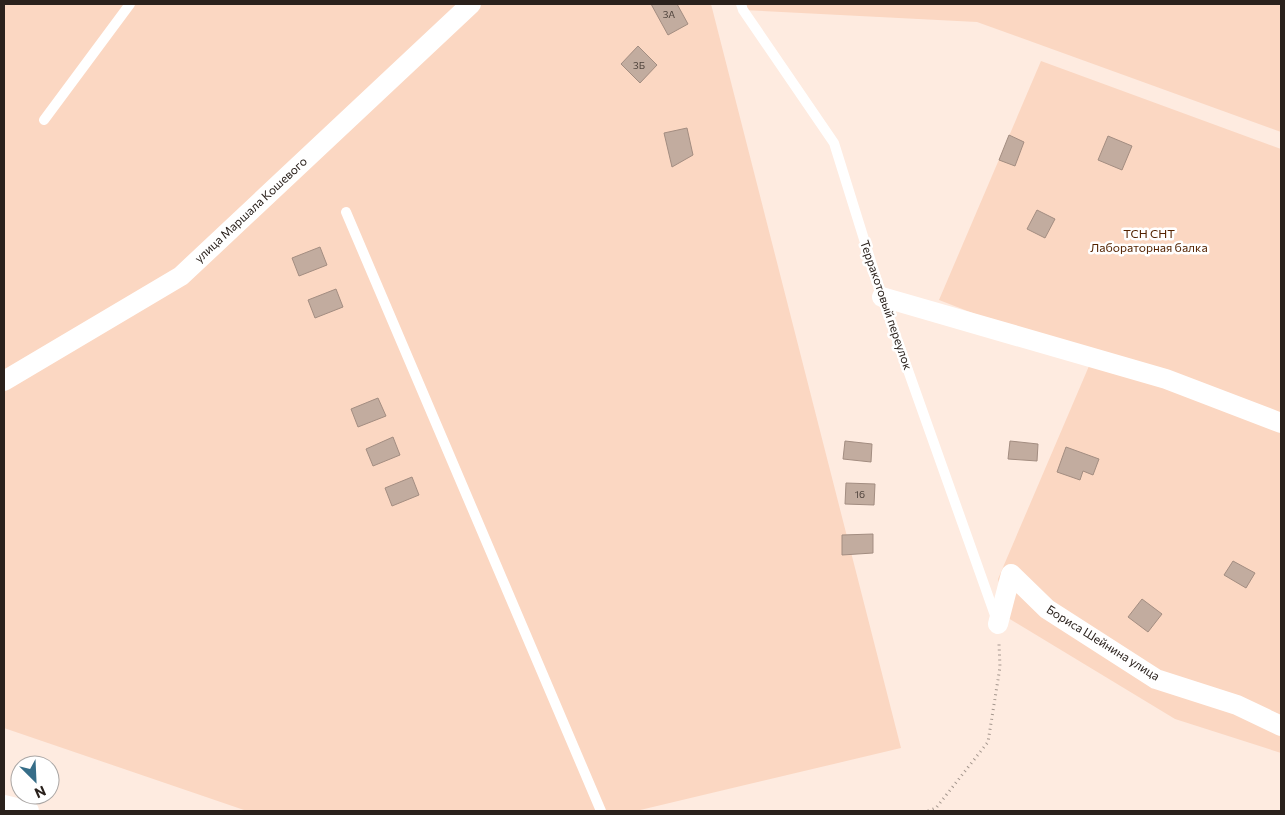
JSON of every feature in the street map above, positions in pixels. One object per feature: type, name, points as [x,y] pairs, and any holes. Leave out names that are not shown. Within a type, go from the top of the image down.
[{"type":"street","name":"улица Маршала Кошевого","points":[[4,381],[181,276],[471,4]]},
{"type":"street","points":[[882,297],[1166,379],[1281,423]]},
{"type":"street","name":"Бориса Шейнина улица","points":[[998,624],[1011,574],[1048,609],[1156,679],[1237,705],[1281,726]]},
{"type":"street","points":[[4,805],[29,811]]},
{"type":"lane","points":[[44,120],[130,4]]},
{"type":"lane","name":"Терракотовый переулок","points":[[741,4],[743,10],[834,143],[882,297],[998,624]]},
{"type":"lane","points":[[346,212],[601,811]]},
{"type":"path","points":[[928,811],[936,808],[988,742],[1000,668],[998,624]]},
{"type":"green space","points":[[4,4],[711,4],[901,748],[636,811],[247,811],[4,728]]},
{"type":"green space","points":[[743,4],[1281,4],[1281,132],[977,22],[743,10]]},
{"type":"green space","name":"ТСН СНТ Лабораторная балка","points":[[1041,61],[1281,149],[1281,753],[1175,719],[1008,618],[998,579],[1092,359],[939,300]]},
{"type":"building","points":[[651,4],[677,4],[688,24],[668,35]]},
{"type":"building","points":[[638,46],[657,65],[640,83],[621,64]]},
{"type":"building","points":[[687,128],[693,155],[672,167],[664,133]]},
{"type":"building","points":[[1009,135],[1024,142],[1015,166],[999,160]]},
{"type":"building","points":[[1108,136],[1132,146],[1122,170],[1098,160]]},
{"type":"building","points":[[1037,210],[1055,219],[1045,238],[1027,229]]},
{"type":"building","points":[[320,247],[327,265],[299,276],[292,258]]},
{"type":"building","points":[[336,289],[343,307],[315,318],[308,300]]},
{"type":"building","points":[[378,398],[386,416],[358,427],[351,409]]},
{"type":"building","points":[[393,437],[400,455],[373,466],[366,449]]},
{"type":"building","points":[[845,441],[872,444],[871,462],[843,459]]},
{"type":"building","points":[[1010,441],[1038,444],[1037,461],[1008,459]]},
{"type":"building","points":[[1066,447],[1099,459],[1093,475],[1083,471],[1080,480],[1057,472]]},
{"type":"building","points":[[412,477],[419,495],[392,506],[385,488]]},
{"type":"building","points":[[846,483],[875,484],[874,505],[845,504]]},
{"type":"building","points":[[873,534],[873,553],[842,555],[842,535]]},
{"type":"building","points":[[1233,561],[1255,573],[1246,588],[1224,575]]},
{"type":"building","points":[[1142,599],[1162,614],[1148,632],[1128,617]]}]
